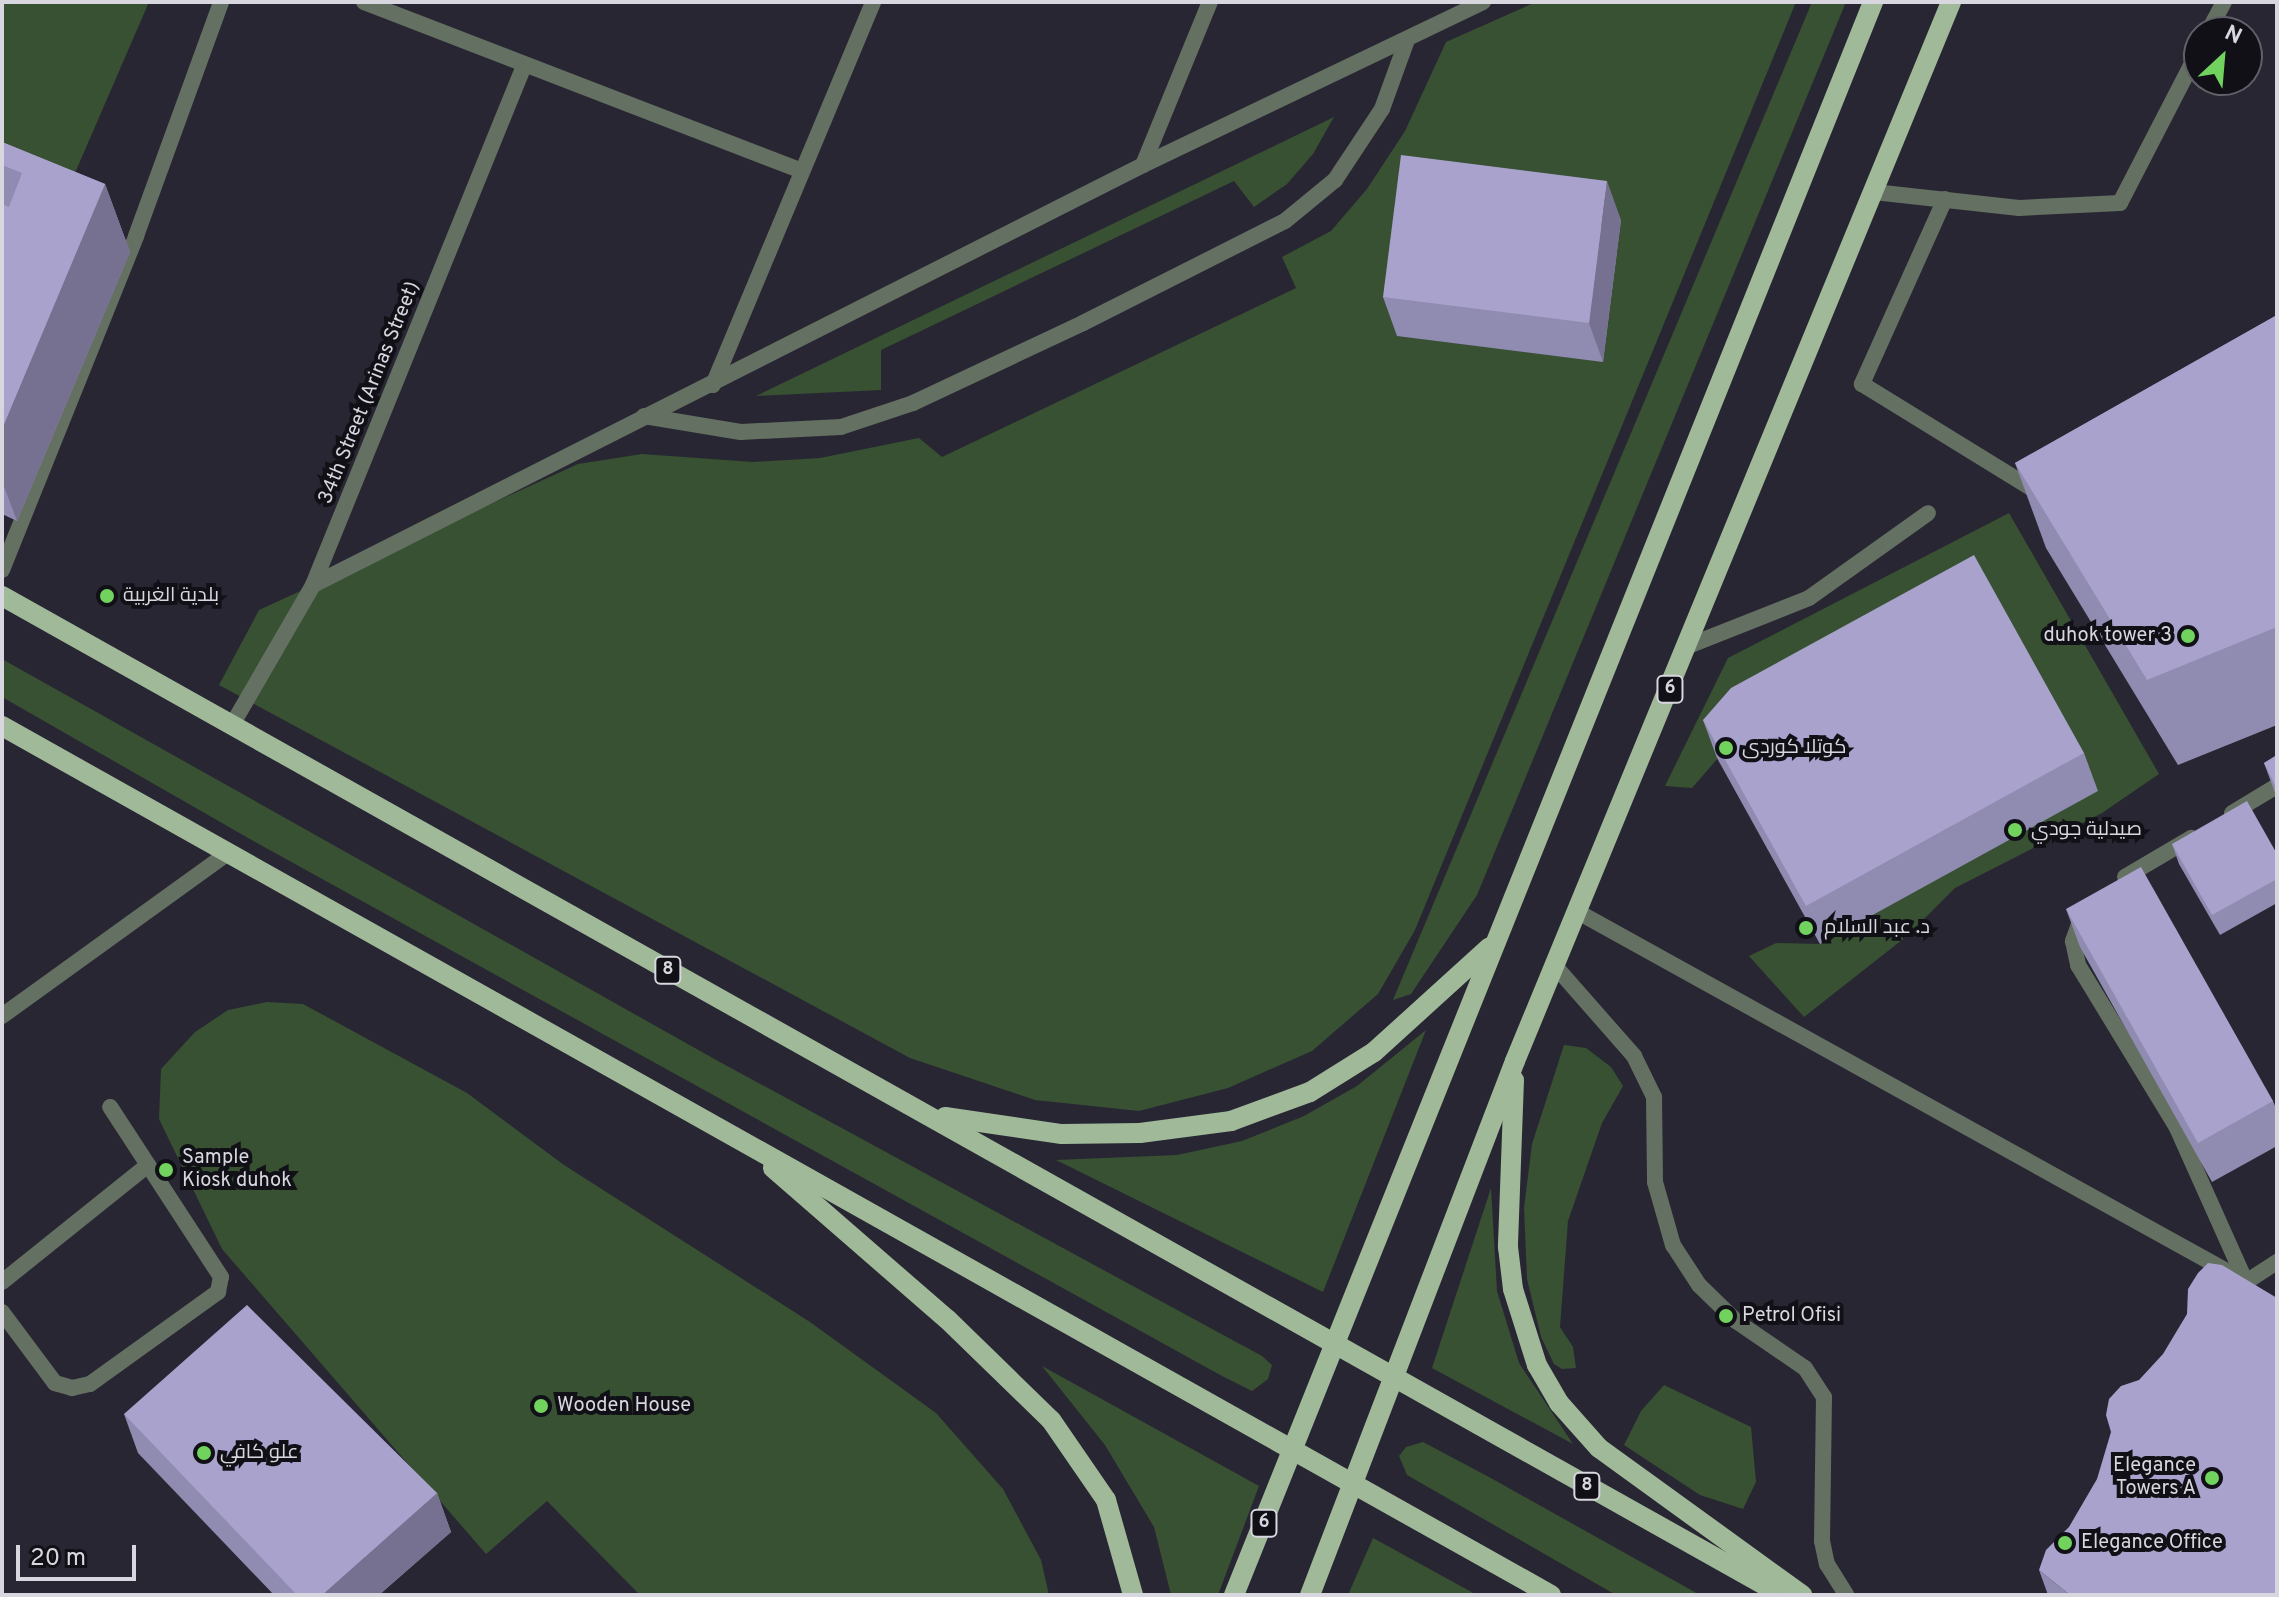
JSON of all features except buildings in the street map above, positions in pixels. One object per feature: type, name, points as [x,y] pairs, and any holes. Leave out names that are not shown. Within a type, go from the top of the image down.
[{"type":"main road","name":"6","points":[[1234,1595],[1873,2]]},
{"type":"main road","name":"6","points":[[1310,1595],[1515,1061],[1951,2]]},
{"type":"main road","name":"8","points":[[2,596],[794,1044],[931,1114],[1782,1595]]},
{"type":"main road","points":[[2,726],[1551,1595]]},
{"type":"main road","points":[[931,1114],[1062,1134],[1140,1133],[1231,1121],[1310,1092],[1374,1052],[1496,941]]},
{"type":"main road","points":[[1515,1061],[1508,1247],[1513,1289],[1537,1365],[1559,1403],[1599,1448],[1802,1595]]},
{"type":"main road","points":[[739,1139],[947,1319],[1051,1420],[1106,1500],[1133,1595]]},
{"type":"street","points":[[2,570],[221,2]]},
{"type":"street","points":[[364,2],[801,171]]},
{"type":"street","points":[[713,385],[873,2]]},
{"type":"street","points":[[1143,165],[1210,2]]},
{"type":"street","points":[[313,585],[1143,165],[1483,2]]},
{"type":"street","points":[[644,416],[741,432],[841,427],[913,403],[1083,323],[1285,221],[1335,180],[1382,109],[1407,40]]},
{"type":"street","name":"34th Street (Arinas Street)","points":[[232,725],[313,585],[524,66]]},
{"type":"street","points":[[1874,192],[2019,208],[2120,203],[2183,81]]},
{"type":"street","points":[[1945,199],[1862,384],[2041,494],[2055,487]]},
{"type":"street","points":[[1688,646],[1809,598],[1928,513]]},
{"type":"street","points":[[2107,889],[2277,786]]},
{"type":"street","points":[[2,1016],[228,853]]},
{"type":"street","points":[[2091,905],[2073,941],[2078,965],[2177,1128],[2246,1282]]},
{"type":"street","points":[[1578,912],[2267,1293]]},
{"type":"street","points":[[1555,966],[1634,1056],[1654,1097],[1655,1182],[1673,1245],[1699,1285],[1736,1321],[1805,1368],[1824,1397],[1822,1541],[1827,1564],[1846,1595]]},
{"type":"street","points":[[2,1312],[55,1383],[72,1388],[90,1384],[218,1292],[221,1277],[110,1107]]},
{"type":"street","points":[[2,1282],[148,1165]]},
{"type":"street","points":[[2246,1282],[2277,1262]]},
{"type":"green space","points":[[2,2],[149,2],[65,196],[2,168]]},
{"type":"green space","points":[[1536,2],[1796,2],[1415,930],[1378,994],[1312,1051],[1228,1088],[1139,1111],[1035,1100],[910,1058],[219,685],[259,610],[578,464],[642,454],[753,462],[820,458],[919,438],[942,457],[1296,288],[1282,257],[1331,231],[1367,189],[1405,131],[1446,42]]},
{"type":"green space","points":[[1812,2],[1846,2],[1477,895],[1411,994],[1393,1000]]},
{"type":"green space","points":[[1334,117],[1313,154],[1287,184],[1254,207],[1234,181],[881,350],[881,390],[756,396]]},
{"type":"green space","points":[[2009,513],[2159,774],[2102,813],[1955,888],[1907,936],[1804,1017],[1749,956],[1776,943],[1820,944],[1745,727],[1692,788],[1665,786],[1728,658]]},
{"type":"green space","points":[[2,659],[718,1061],[1262,1356],[1272,1365],[1268,1379],[1252,1391],[1222,1376],[257,843],[2,697]]},
{"type":"green space","points":[[267,1002],[303,1004],[467,1093],[564,1165],[810,1322],[936,1413],[1003,1489],[1041,1560],[1049,1595],[640,1595],[547,1501],[486,1554],[222,1249],[159,1119],[161,1069],[195,1032],[228,1010]]},
{"type":"green space","points":[[1426,1030],[1323,1292],[1056,1160],[1177,1155],[1242,1141],[1304,1116],[1357,1086]]},
{"type":"green space","points":[[1564,1045],[1586,1048],[1611,1067],[1623,1086],[1602,1123],[1568,1221],[1560,1327],[1573,1347],[1576,1368],[1562,1369],[1554,1364],[1541,1337],[1527,1279],[1524,1208],[1532,1144]]},
{"type":"green space","points":[[1491,1188],[1497,1291],[1519,1363],[1573,1444],[1432,1368]]},
{"type":"green space","points":[[1042,1366],[1259,1486],[1218,1595],[1171,1595],[1154,1527],[1105,1445]]},
{"type":"green space","points":[[1664,1385],[1751,1427],[1756,1482],[1743,1509],[1700,1495],[1624,1445],[1641,1411]]},
{"type":"green space","points":[[1423,1442],[1700,1595],[1616,1595],[1407,1475],[1399,1456],[1406,1447]]},
{"type":"green space","points":[[1373,1538],[1477,1595],[1348,1595]]},
{"type":"place","name":"بلدية الغربية","points":[[107,596]]},
{"type":"place","name":"duhok tower 3","points":[[2188,636]]},
{"type":"place","name":"كوتلا كوردی","points":[[1726,748]]},
{"type":"place","name":"صيدلية جودي","points":[[2015,830]]},
{"type":"place","name":"د. عبد السلام","points":[[1806,928]]},
{"type":"place","name":"Sample Kiosk duhok","points":[[166,1170]]},
{"type":"place","name":"Petrol Ofisi","points":[[1726,1316]]},
{"type":"place","name":"Wooden House","points":[[541,1406]]},
{"type":"place","name":"علو كافي","points":[[204,1453]]},
{"type":"place","name":"Elegance Towers A","points":[[2212,1478]]},
{"type":"place","name":"Elegance Office","points":[[2065,1543]]}]
